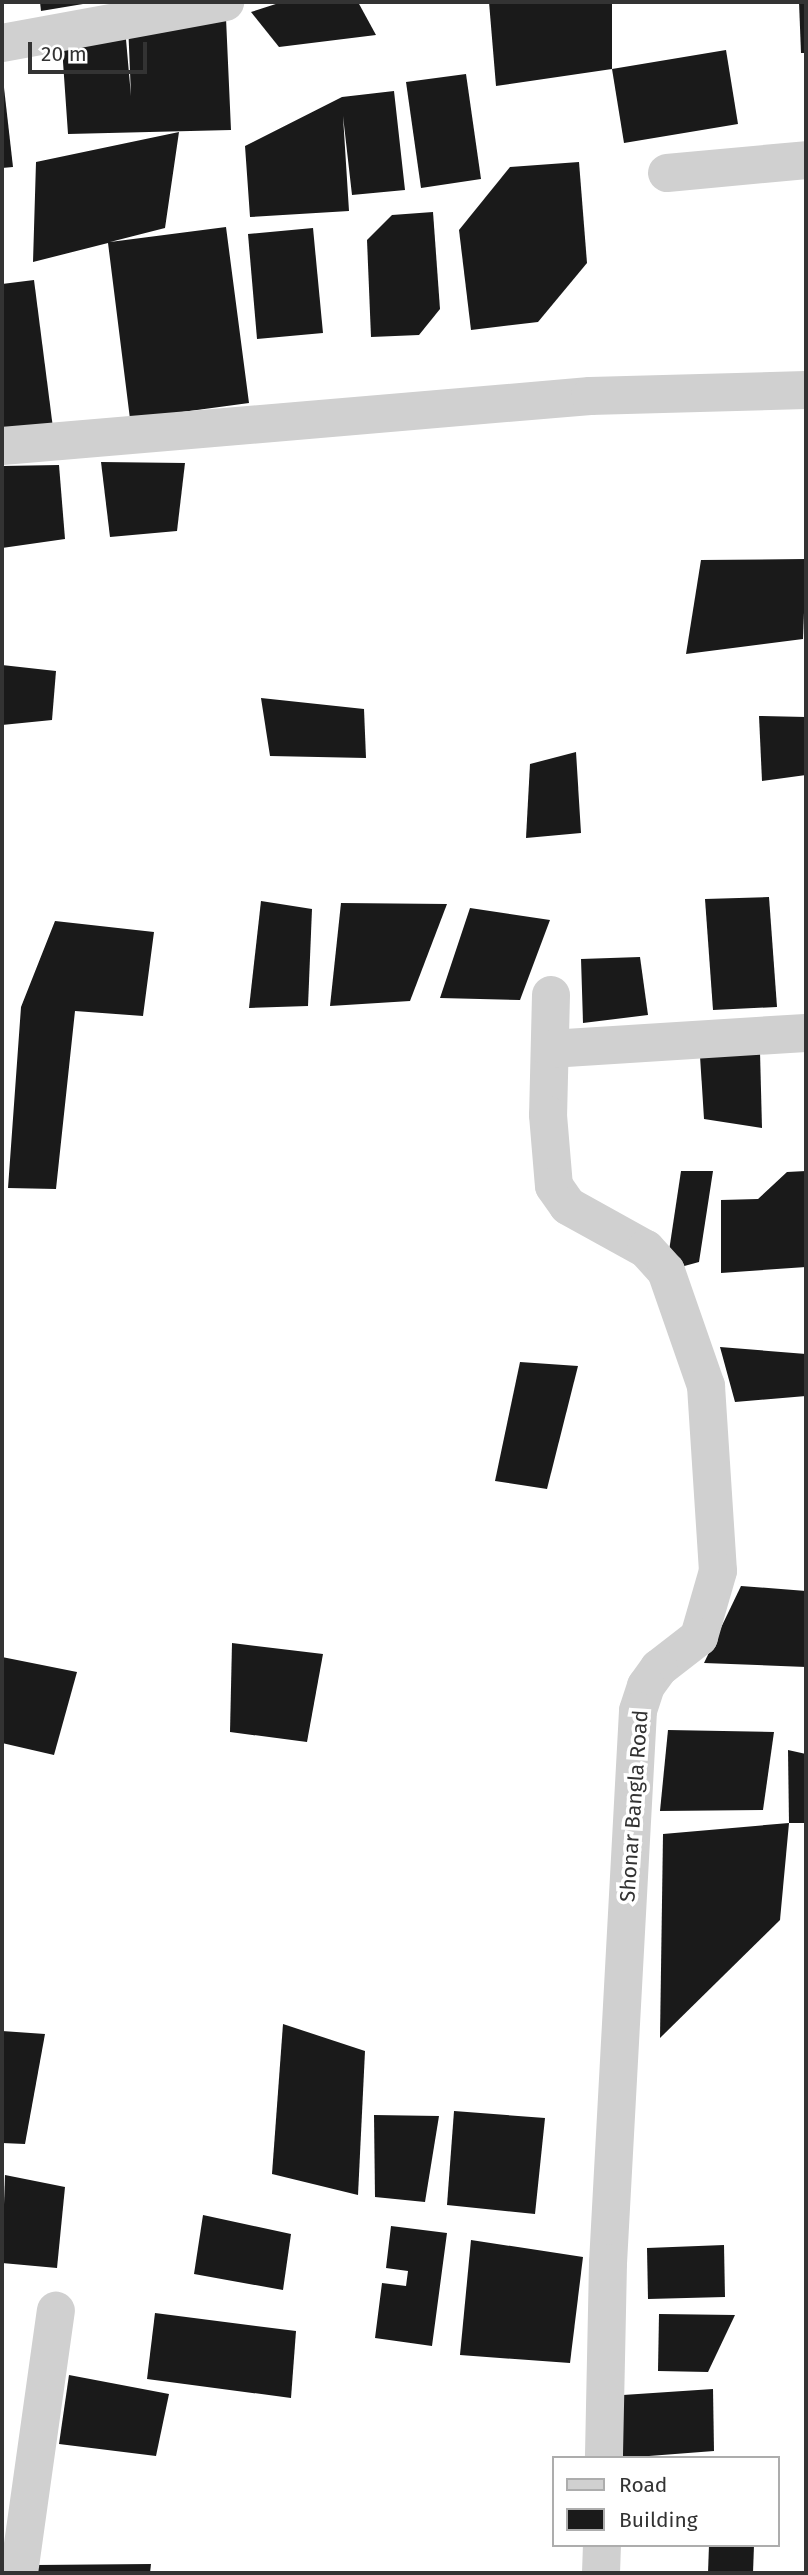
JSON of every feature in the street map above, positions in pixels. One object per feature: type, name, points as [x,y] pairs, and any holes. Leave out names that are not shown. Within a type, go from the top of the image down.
[{"type":"street","points":[[2,43],[225,2]]},
{"type":"street","points":[[667,173],[806,160]]},
{"type":"street","points":[[2,446],[590,396],[806,390]]},
{"type":"street","name":"Shonar Bangla Road","points":[[551,995],[554,1186],[568,1206],[646,1249],[666,1271],[706,1386],[718,1571],[699,1637],[652,1677],[637,1723],[608,2263],[604,2456]]},
{"type":"street","points":[[550,1049],[806,1033]]},
{"type":"street","points":[[19,2573],[56,2311]]},
{"type":"street","points":[[601,2573],[602,2547]]},
{"type":"building","points":[[40,2],[89,2],[89,3],[41,11]]},
{"type":"building","points":[[282,2],[358,2],[376,35],[279,47],[251,12]]},
{"type":"building","points":[[489,2],[612,2],[612,69],[496,86]]},
{"type":"building","points":[[799,2],[806,2],[806,53],[801,53]]},
{"type":"building","points":[[226,18],[231,130],[68,134],[61,33],[125,28],[131,96],[128,23]]},
{"type":"building","points":[[726,50],[738,124],[624,143],[612,69]]},
{"type":"building","points":[[2,70],[13,167],[2,168]]},
{"type":"building","points":[[466,74],[481,179],[421,188],[406,82]]},
{"type":"building","points":[[394,91],[405,190],[352,195],[343,116],[349,211],[250,217],[245,146],[342,97]]},
{"type":"building","points":[[179,132],[165,228],[110,242],[226,227],[249,403],[130,419],[108,243],[33,262],[36,162]]},
{"type":"building","points":[[579,162],[587,263],[538,322],[471,330],[459,230],[510,167]]},
{"type":"building","points":[[433,212],[440,309],[419,335],[371,337],[367,240],[392,215]]},
{"type":"building","points":[[313,228],[323,333],[257,339],[248,234]]},
{"type":"building","points":[[34,280],[53,428],[2,434],[2,284]]},
{"type":"building","points":[[101,462],[185,463],[177,531],[110,537]]},
{"type":"building","points":[[59,465],[65,539],[2,548],[2,466]]},
{"type":"building","points":[[806,559],[803,639],[686,654],[701,560]]},
{"type":"building","points":[[2,665],[56,671],[52,720],[2,725]]},
{"type":"building","points":[[261,698],[364,709],[366,758],[270,756]]},
{"type":"building","points":[[759,716],[806,717],[806,775],[762,781]]},
{"type":"building","points":[[576,752],[581,833],[526,838],[530,764]]},
{"type":"building","points":[[769,897],[777,1007],[713,1010],[705,899]]},
{"type":"building","points":[[261,901],[312,909],[308,1006],[249,1008]]},
{"type":"building","points":[[341,903],[447,904],[410,1001],[330,1006]]},
{"type":"building","points":[[470,908],[550,920],[520,1000],[440,998]]},
{"type":"building","points":[[55,921],[154,932],[143,1016],[75,1011],[56,1189],[8,1188],[21,1007]]},
{"type":"building","points":[[640,957],[648,1015],[583,1023],[581,959]]},
{"type":"building","points":[[699,1040],[760,1052],[762,1128],[704,1119]]},
{"type":"building","points":[[681,1171],[713,1171],[699,1262],[666,1271]]},
{"type":"building","points":[[806,1171],[806,1267],[721,1273],[721,1200],[758,1199],[787,1172]]},
{"type":"building","points":[[720,1347],[806,1354],[806,1396],[735,1402]]},
{"type":"building","points":[[520,1362],[578,1366],[547,1489],[495,1481]]},
{"type":"building","points":[[741,1586],[806,1591],[806,1667],[704,1663]]},
{"type":"building","points":[[232,1643],[323,1654],[307,1742],[230,1732]]},
{"type":"building","points":[[2,1657],[77,1672],[54,1755],[2,1743]]},
{"type":"building","points":[[668,1730],[774,1732],[763,1810],[660,1811]]},
{"type":"building","points":[[788,1750],[806,1754],[806,1823],[789,1823]]},
{"type":"building","points":[[789,1823],[780,1920],[660,2038],[663,1834]]},
{"type":"building","points":[[283,2024],[365,2051],[358,2195],[272,2174]]},
{"type":"building","points":[[2,2031],[45,2034],[25,2144],[2,2143]]},
{"type":"building","points":[[454,2111],[545,2118],[535,2214],[447,2205]]},
{"type":"building","points":[[374,2115],[439,2116],[425,2202],[375,2197]]},
{"type":"building","points":[[5,2175],[65,2187],[57,2268],[2,2263]]},
{"type":"building","points":[[203,2215],[291,2234],[283,2290],[194,2274]]},
{"type":"building","points":[[391,2226],[447,2233],[432,2346],[375,2338],[382,2283],[406,2286],[408,2271],[386,2268]]},
{"type":"building","points":[[471,2240],[583,2257],[570,2363],[460,2355]]},
{"type":"building","points":[[724,2245],[725,2297],[648,2299],[647,2248]]},
{"type":"building","points":[[155,2313],[296,2331],[291,2398],[147,2379]]},
{"type":"building","points":[[659,2314],[735,2315],[708,2372],[658,2371]]},
{"type":"building","points":[[69,2375],[169,2394],[156,2456],[59,2444]]},
{"type":"building","points":[[713,2389],[714,2451],[623,2456],[623,2395]]},
{"type":"building","points":[[709,2547],[754,2547],[753,2573],[708,2573]]},
{"type":"building","points":[[151,2564],[150,2573],[36,2573],[36,2565]]}]
